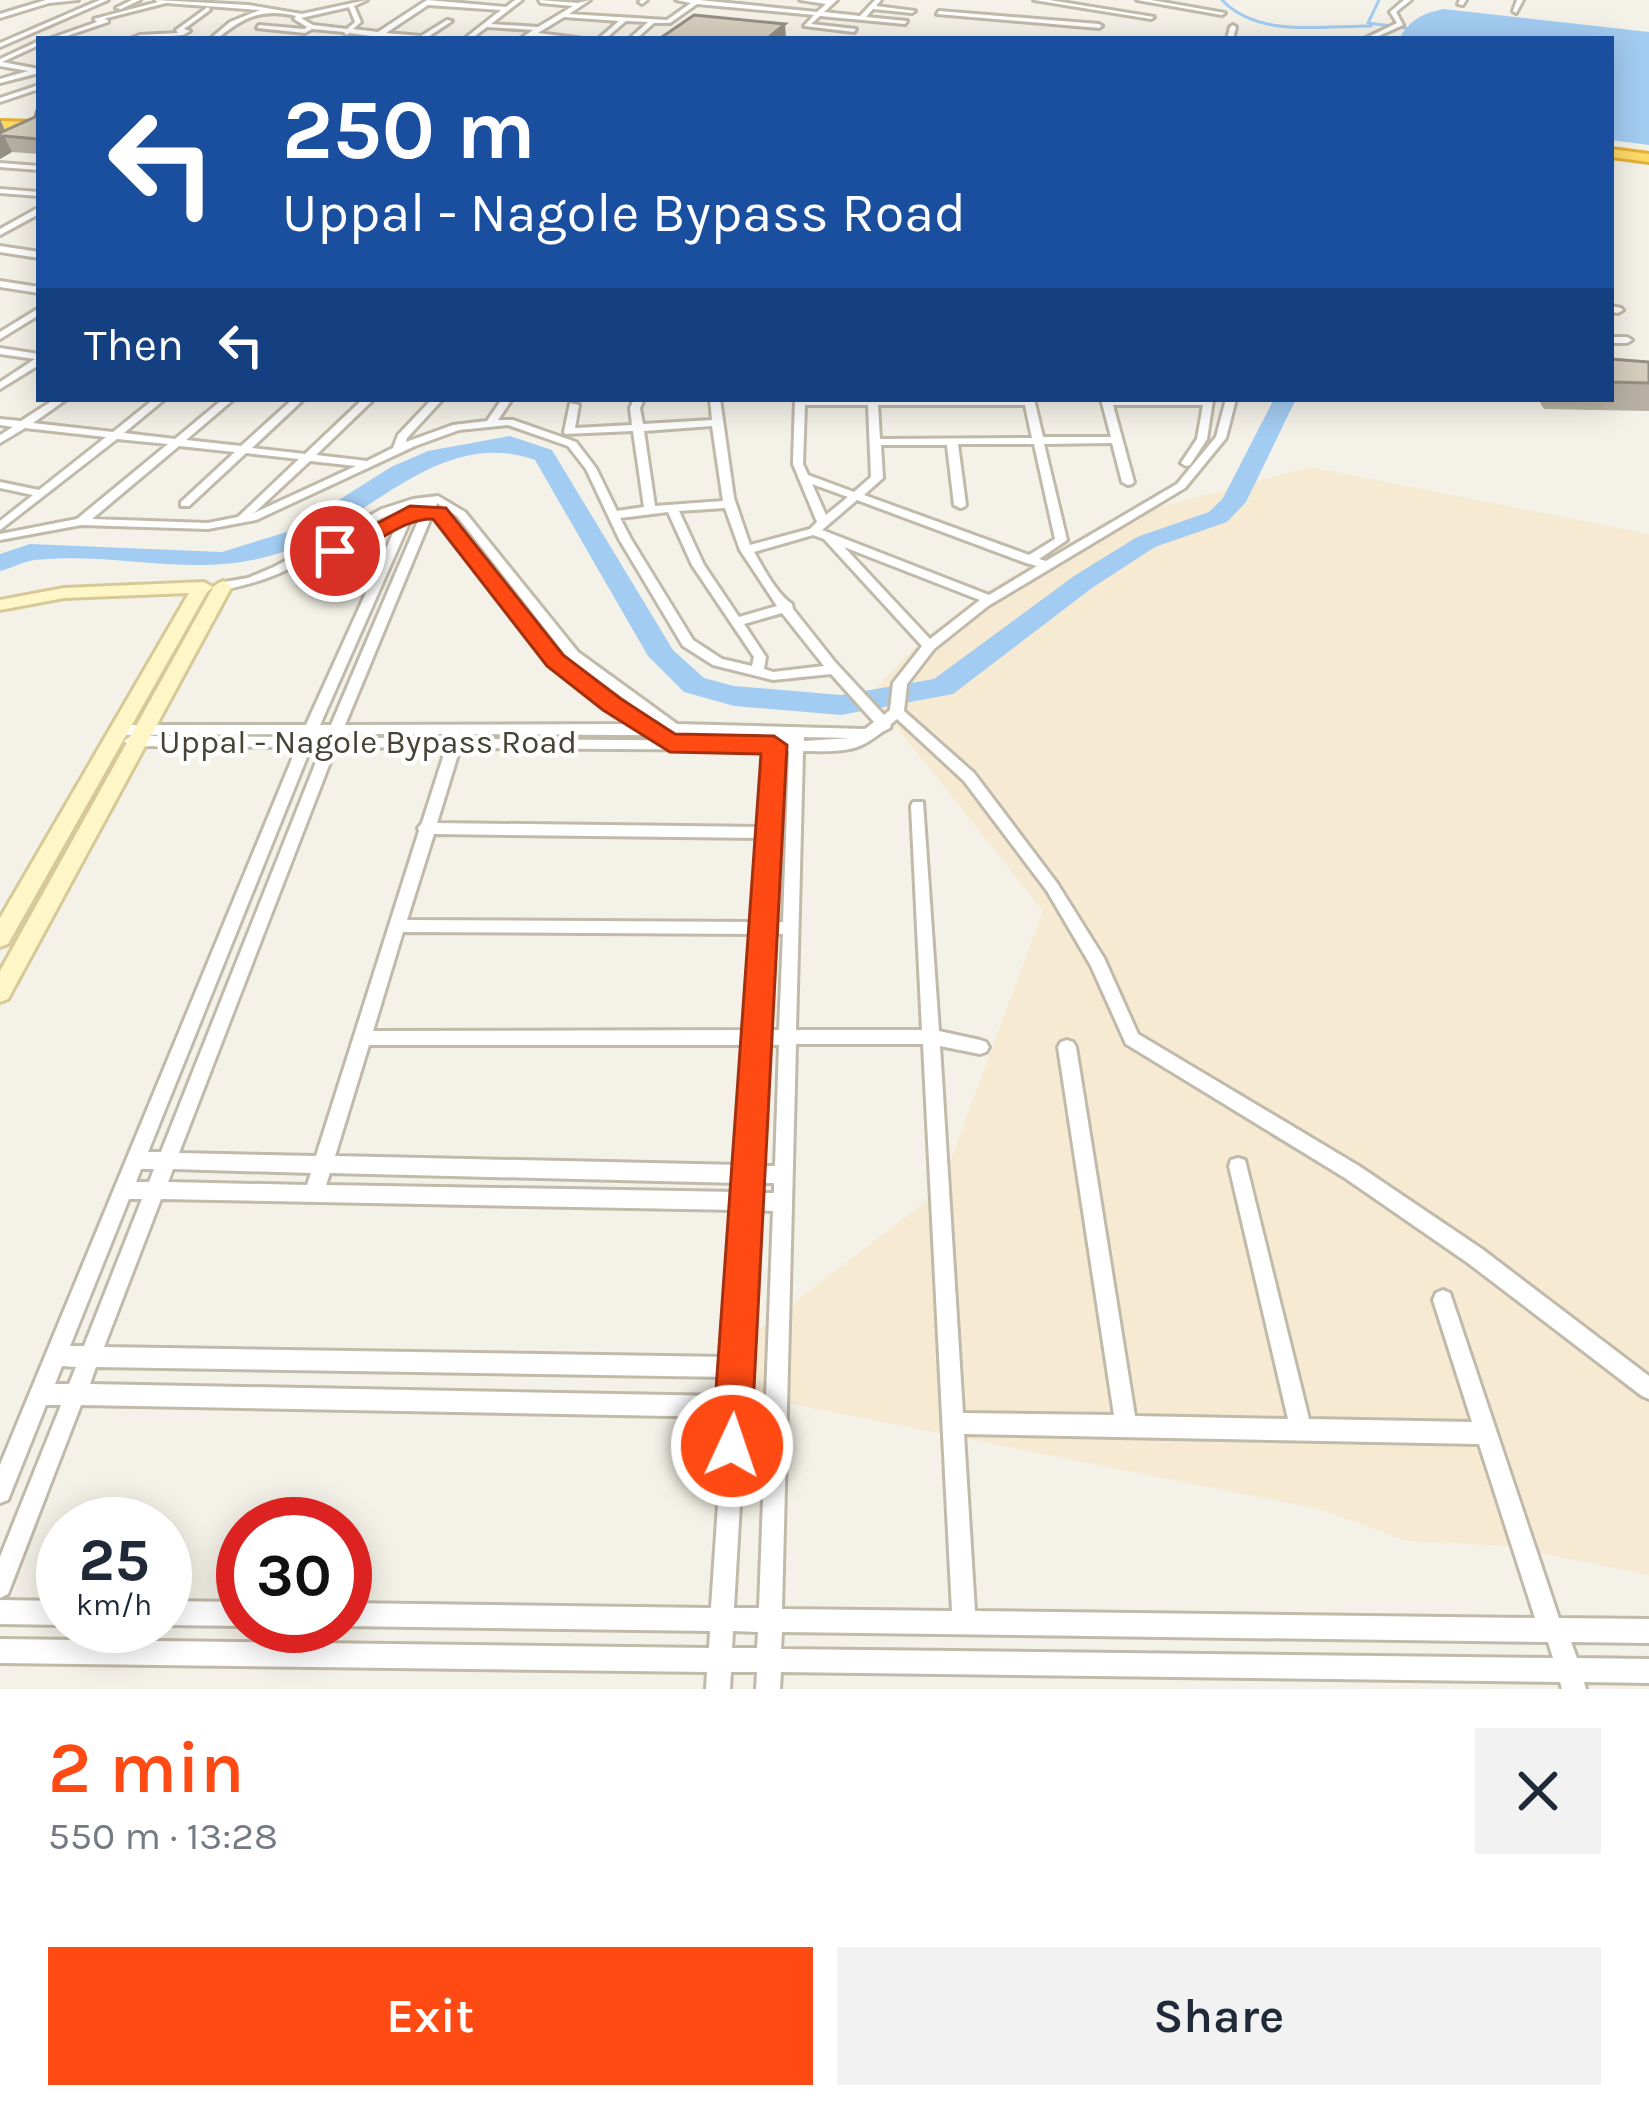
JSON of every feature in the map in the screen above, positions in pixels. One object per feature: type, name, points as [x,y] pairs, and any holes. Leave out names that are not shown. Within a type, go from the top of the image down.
[{"type":"highway","points":[[0,123],[36,124]]},
{"type":"highway","points":[[1614,150],[1649,155]]},
{"type":"street","points":[[0,13],[75,0]]},
{"type":"street","points":[[0,45],[105,0]]},
{"type":"street","points":[[118,8],[137,0]]},
{"type":"street","points":[[58,36],[106,21],[96,20],[115,12],[132,14],[162,1],[208,9],[246,0]]},
{"type":"street","points":[[471,36],[519,0]]},
{"type":"street","points":[[680,0],[905,22]]},
{"type":"street","points":[[803,0],[832,2]]},
{"type":"street","points":[[861,18],[878,0]]},
{"type":"street","points":[[921,0],[1099,26]]},
{"type":"street","points":[[974,14],[985,0]]},
{"type":"street","points":[[1022,13],[1038,0],[1150,16]]},
{"type":"street","points":[[1063,17],[1085,0]]},
{"type":"street","points":[[1099,36],[1099,26],[1130,0]]},
{"type":"street","points":[[1141,0],[1222,13]]},
{"type":"street","points":[[1377,36],[1402,23],[1393,12],[1408,0]]},
{"type":"street","points":[[1516,10],[1520,0]]},
{"type":"street","points":[[376,36],[429,1],[506,9]]},
{"type":"street","points":[[541,1],[584,2]]},
{"type":"street","points":[[563,15],[668,22],[697,1]]},
{"type":"street","points":[[370,36],[311,27],[296,18],[357,2],[377,2]]},
{"type":"street","points":[[341,36],[358,22],[357,2]]},
{"type":"street","points":[[484,25],[531,34],[584,2]]},
{"type":"street","points":[[832,2],[806,25],[854,31]]},
{"type":"street","points":[[237,4],[302,16]]},
{"type":"street","points":[[1162,12],[1171,4]]},
{"type":"street","points":[[606,17],[621,5]]},
{"type":"street","points":[[871,7],[912,11]]},
{"type":"street","points":[[217,36],[232,23],[268,8]]},
{"type":"street","points":[[169,36],[187,31],[178,31],[208,9]]},
{"type":"street","points":[[760,22],[776,10]]},
{"type":"street","points":[[197,17],[232,23]]},
{"type":"street","points":[[605,36],[625,19]]},
{"type":"street","points":[[429,36],[449,21]]},
{"type":"street","points":[[635,36],[652,21]]},
{"type":"street","points":[[259,27],[305,31],[311,27]]},
{"type":"street","points":[[1231,36],[1233,27]]},
{"type":"street","points":[[23,36],[36,38]]},
{"type":"street","points":[[0,69],[36,46]]},
{"type":"street","points":[[0,69],[14,66],[36,71]]},
{"type":"street","points":[[0,69],[36,71]]},
{"type":"street","points":[[0,100],[36,88]]},
{"type":"street","points":[[19,134],[36,125]]},
{"type":"street","points":[[0,165],[36,168]]},
{"type":"street","points":[[0,191],[36,194]]},
{"type":"street","points":[[0,232],[36,213]]},
{"type":"street","points":[[0,248],[36,254]]},
{"type":"street","points":[[0,284],[36,290]]},
{"type":"street","points":[[0,336],[36,313]]},
{"type":"street","points":[[0,321],[36,322]]},
{"type":"street","points":[[1614,340],[1627,340]]},
{"type":"street","points":[[0,351],[36,358]]},
{"type":"street","points":[[0,386],[36,361]]},
{"type":"street","points":[[0,440],[58,402]]},
{"type":"street","points":[[0,527],[156,402]]},
{"type":"street","points":[[81,522],[226,402]]},
{"type":"street","points":[[185,503],[296,402]]},
{"type":"street","points":[[240,520],[366,402]]},
{"type":"street","points":[[398,450],[402,437],[435,402]]},
{"type":"street","points":[[492,421],[505,402]]},
{"type":"street","points":[[639,402],[650,510]]},
{"type":"street","points":[[715,402],[732,504],[746,550],[868,708],[894,714],[969,777],[1052,887],[1098,963],[1132,1039],[1352,1172],[1475,1256],[1649,1389]]},
{"type":"street","points":[[800,402],[798,464],[821,530],[929,646]]},
{"type":"street","points":[[746,550],[821,530],[877,478],[873,402]]},
{"type":"street","points":[[1029,402],[1061,540],[1030,560]]},
{"type":"street","points":[[1107,402],[1128,482]]},
{"type":"street","points":[[1186,463],[1202,439],[1212,406],[1209,402]]},
{"type":"street","points":[[894,714],[900,683],[929,646],[990,600],[1181,486],[1221,438],[1230,402]]},
{"type":"street","points":[[562,434],[574,405]]},
{"type":"street","points":[[0,537],[81,522],[140,527],[240,520],[287,505],[398,450],[457,428],[492,421],[562,434],[717,423]]},
{"type":"street","points":[[0,422],[371,464]]},
{"type":"street","points":[[562,434],[582,456],[688,643],[718,662],[772,676],[834,669]]},
{"type":"street","points":[[875,442],[1116,440]]},
{"type":"street","points":[[952,441],[960,505]]},
{"type":"street","points":[[804,477],[1047,566]]},
{"type":"street","points":[[0,485],[42,494]]},
{"type":"street","points":[[0,609],[269,585],[421,506],[450,503],[573,655],[672,736]]},
{"type":"street","points":[[614,515],[732,504]]},
{"type":"street","points":[[0,1586],[421,506]]},
{"type":"street","points":[[0,1492],[310,736],[421,506]]},
{"type":"street","name":"Uppal - Nagole Bypass Road","points":[[421,506],[448,521],[555,661],[650,730]]},
{"type":"street","points":[[672,509],[698,565],[760,657],[757,673]]},
{"type":"street","points":[[821,530],[990,600]]},
{"type":"street","name":"Uppal - Nagole Bypass Road","points":[[0,938],[114,736],[207,593]]},
{"type":"street","name":"Uppal - Nagole Bypass Road","points":[[0,992],[141,736],[207,593]]},
{"type":"street","points":[[736,622],[788,607]]},
{"type":"street","name":"Uppal - Nagole Bypass Road","points":[[114,736],[672,736],[796,739],[831,746],[858,742],[894,714]]},
{"type":"street","name":"Uppal - Nagole Bypass Road","points":[[457,736],[650,730],[695,744],[775,738]]},
{"type":"street","points":[[314,1193],[457,736]]},
{"type":"street","points":[[718,1689],[775,738]]},
{"type":"street","points":[[767,1689],[796,739]]},
{"type":"street","points":[[918,806],[964,1621]]},
{"type":"street","points":[[425,828],[794,832]]},
{"type":"street","points":[[396,926],[791,928]]},
{"type":"street","points":[[362,1038],[932,1037],[980,1046]]},
{"type":"street","points":[[1067,1047],[1126,1426]]},
{"type":"street","points":[[136,1160],[783,1175]]},
{"type":"street","points":[[1238,1166],[1301,1430]]},
{"type":"street","points":[[122,1190],[781,1202]]},
{"type":"street","points":[[1443,1300],[1570,1680]]},
{"type":"street","points":[[55,1356],[736,1366]]},
{"type":"street","points":[[40,1394],[776,1407]]},
{"type":"street","points":[[953,1423],[1488,1433]]},
{"type":"street","points":[[0,1612],[36,1612]]},
{"type":"street","points":[[372,1615],[1649,1631]]},
{"type":"street","points":[[0,1651],[1570,1680],[1649,1671]]},
{"type":"shaded area","points":[[1310,467],[1649,534],[1649,1575],[1506,1546],[1407,1541],[1319,1509],[722,1390],[709,1368],[939,1191],[1043,911],[870,694],[921,641],[983,593],[1107,521]]},
{"type":"water","points":[[1444,9],[1649,32],[1649,145],[1614,140],[1614,36],[1401,36],[1417,18]]},
{"type":"building","points":[[694,15],[785,24],[771,36],[663,36]]},
{"type":"building","points":[[36,114],[36,139],[0,138],[0,133]]},
{"type":"building","points":[[1614,359],[1649,362],[1649,383],[1614,382]]},
{"type":"waterway","points":[[1222,0],[1237,12],[1272,25],[1371,26]]},
{"type":"waterway","points":[[1379,0],[1368,23],[1406,28]]},
{"type":"waterway","points":[[0,563],[30,552],[224,560],[299,536],[400,472],[436,456],[510,443],[544,455],[662,656],[694,685],[734,696],[841,705],[943,687],[1083,582],[1146,542],[1218,517],[1234,502],[1284,402]]},
{"type":"route","points":[[335,551],[410,512],[439,513],[555,661],[574,678],[670,743],[774,745],[732,1446]]}]
